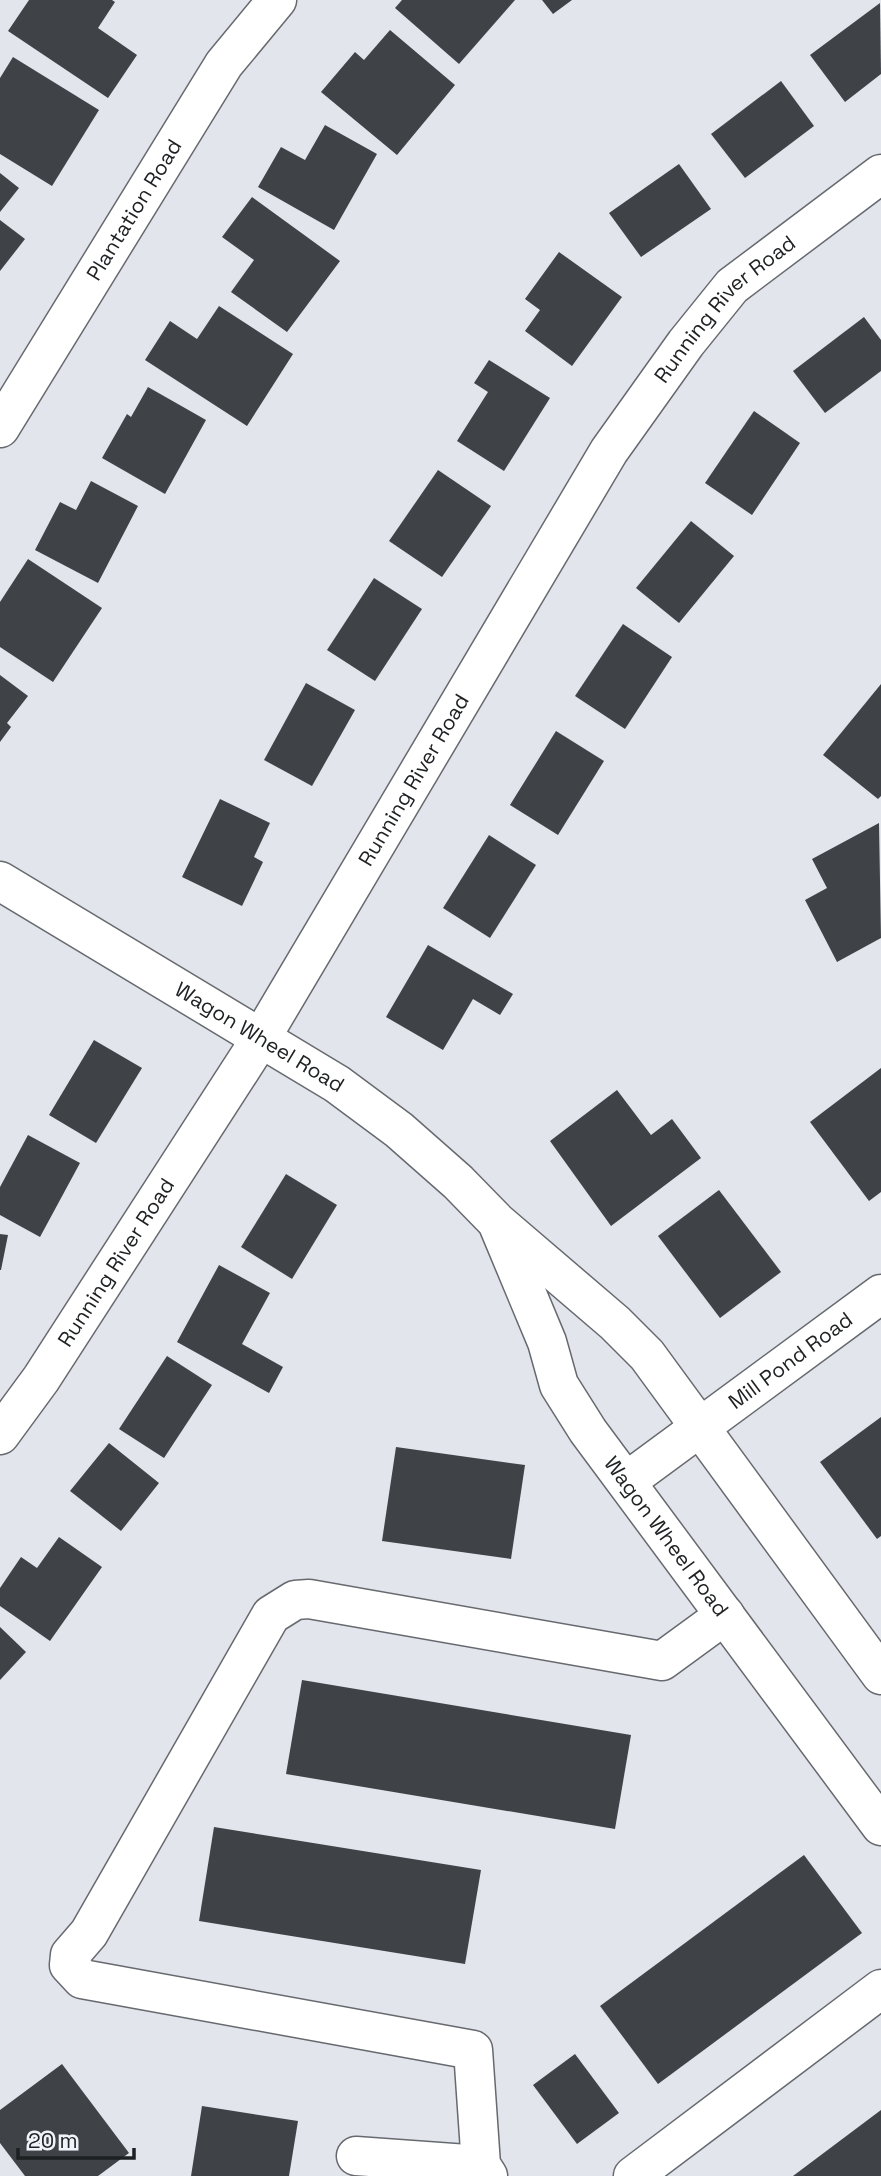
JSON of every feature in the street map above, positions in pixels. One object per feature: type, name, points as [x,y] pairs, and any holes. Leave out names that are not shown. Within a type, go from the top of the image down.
[{"type":"street","name":"Plantation Road","points":[[0,428],[224,64],[278,0]]},
{"type":"street","name":"Running River Road","points":[[0,1435],[41,1380],[261,1038],[609,451],[686,343],[732,286],[881,174]]},
{"type":"street","name":"Wagon Wheel Road","points":[[0,881],[337,1084],[399,1130],[458,1182],[497,1222],[606,1315],[647,1355],[699,1427],[868,1630],[881,1675]]},
{"type":"street","name":"Wagon Wheel Road","points":[[497,1222],[547,1342],[559,1385],[588,1431],[881,1826]]},
{"type":"street","name":"Mill Pond Road","points":[[627,1481],[881,1294]]},
{"type":"street","points":[[356,2156],[484,2170],[473,2050],[82,1979],[69,1965],[70,1955],[89,1933],[271,1615],[295,1600],[309,1599],[662,1661],[725,1615]]},
{"type":"street","points":[[634,2176],[881,1989]]},
{"type":"building","points":[[29,0],[115,2],[98,28],[137,55],[108,98],[8,31]]},
{"type":"building","points":[[402,0],[515,0],[459,64],[395,8]]},
{"type":"building","points":[[542,0],[572,0],[553,14]]},
{"type":"building","points":[[880,3],[881,74],[845,102],[810,55]]},
{"type":"building","points":[[390,30],[455,85],[397,155],[321,92],[355,52],[364,60]]},
{"type":"building","points":[[13,57],[99,110],[52,186],[0,154],[0,78]]},
{"type":"building","points":[[781,81],[814,126],[745,178],[711,134]]},
{"type":"building","points":[[325,125],[377,154],[334,230],[258,187],[281,147],[305,160]]},
{"type":"building","points":[[679,164],[711,209],[641,257],[609,213]]},
{"type":"building","points":[[0,173],[19,188],[0,212]]},
{"type":"building","points":[[252,197],[340,261],[287,332],[231,292],[254,260],[222,237]]},
{"type":"building","points":[[0,220],[25,239],[0,271]]},
{"type":"building","points":[[559,252],[622,297],[572,366],[525,331],[540,310],[525,299]]},
{"type":"building","points":[[219,306],[293,354],[247,426],[145,360],[170,321],[197,339]]},
{"type":"building","points":[[864,317],[881,340],[881,371],[825,413],[793,371]]},
{"type":"building","points":[[489,360],[550,398],[504,471],[457,441],[488,392],[474,383]]},
{"type":"building","points":[[148,387],[206,420],[165,494],[102,458],[127,414],[131,417]]},
{"type":"building","points":[[754,411],[800,443],[752,515],[705,483]]},
{"type":"building","points":[[438,470],[491,506],[442,577],[389,541]]},
{"type":"building","points":[[91,481],[138,506],[98,583],[35,550],[60,502],[76,510]]},
{"type":"building","points":[[691,521],[734,556],[679,623],[636,588]]},
{"type":"building","points":[[28,559],[102,608],[53,682],[0,647],[0,602]]},
{"type":"building","points":[[374,578],[422,609],[375,681],[327,650]]},
{"type":"building","points":[[623,624],[672,657],[625,729],[575,696]]},
{"type":"building","points":[[0,675],[28,696],[7,723],[11,727],[0,742]]},
{"type":"building","points":[[306,683],[355,710],[312,786],[264,760]]},
{"type":"building","points":[[881,684],[881,796],[878,799],[823,755]]},
{"type":"building","points":[[556,731],[604,761],[558,835],[510,805]]},
{"type":"building","points":[[220,799],[270,823],[254,857],[263,862],[242,906],[182,877]]},
{"type":"building","points":[[879,823],[881,938],[837,962],[805,900],[827,888],[812,859]]},
{"type":"building","points":[[489,835],[536,865],[490,938],[443,908]]},
{"type":"building","points":[[428,945],[513,994],[500,1015],[473,999],[443,1050],[386,1017]]},
{"type":"building","points":[[94,1040],[142,1068],[96,1143],[49,1115]]},
{"type":"building","points":[[881,1068],[881,1192],[869,1201],[810,1122]]},
{"type":"building","points":[[617,1090],[651,1135],[672,1119],[701,1158],[611,1226],[550,1141]]},
{"type":"building","points":[[28,1135],[80,1163],[40,1237],[0,1215],[0,1187]]},
{"type":"building","points":[[286,1174],[337,1205],[292,1279],[241,1247]]},
{"type":"building","points":[[719,1190],[781,1272],[720,1318],[658,1236]]},
{"type":"building","points":[[0,1234],[8,1235],[1,1270],[0,1270]]},
{"type":"building","points":[[219,1265],[270,1293],[242,1344],[283,1367],[269,1393],[177,1342]]},
{"type":"building","points":[[167,1356],[212,1385],[164,1458],[119,1429]]},
{"type":"building","points":[[881,1417],[881,1536],[877,1539],[820,1462]]},
{"type":"building","points":[[109,1443],[159,1483],[121,1531],[70,1491]]},
{"type":"building","points":[[396,1447],[525,1465],[511,1559],[382,1541]]},
{"type":"building","points":[[59,1537],[102,1567],[50,1641],[0,1606],[0,1588],[21,1557],[37,1568]]},
{"type":"building","points":[[0,1627],[26,1652],[0,1680]]},
{"type":"building","points":[[302,1680],[631,1735],[615,1829],[286,1774]]},
{"type":"building","points":[[214,1827],[481,1870],[465,1964],[199,1921]]},
{"type":"building","points":[[804,1855],[862,1933],[658,2084],[600,2006]]},
{"type":"building","points":[[575,2054],[619,2113],[577,2144],[533,2085]]},
{"type":"building","points":[[62,2064],[129,2153],[98,2176],[25,2176],[0,2143],[0,2110]]},
{"type":"building","points":[[202,2106],[298,2121],[289,2176],[191,2176]]},
{"type":"building","points":[[881,2110],[881,2176],[793,2176]]}]
